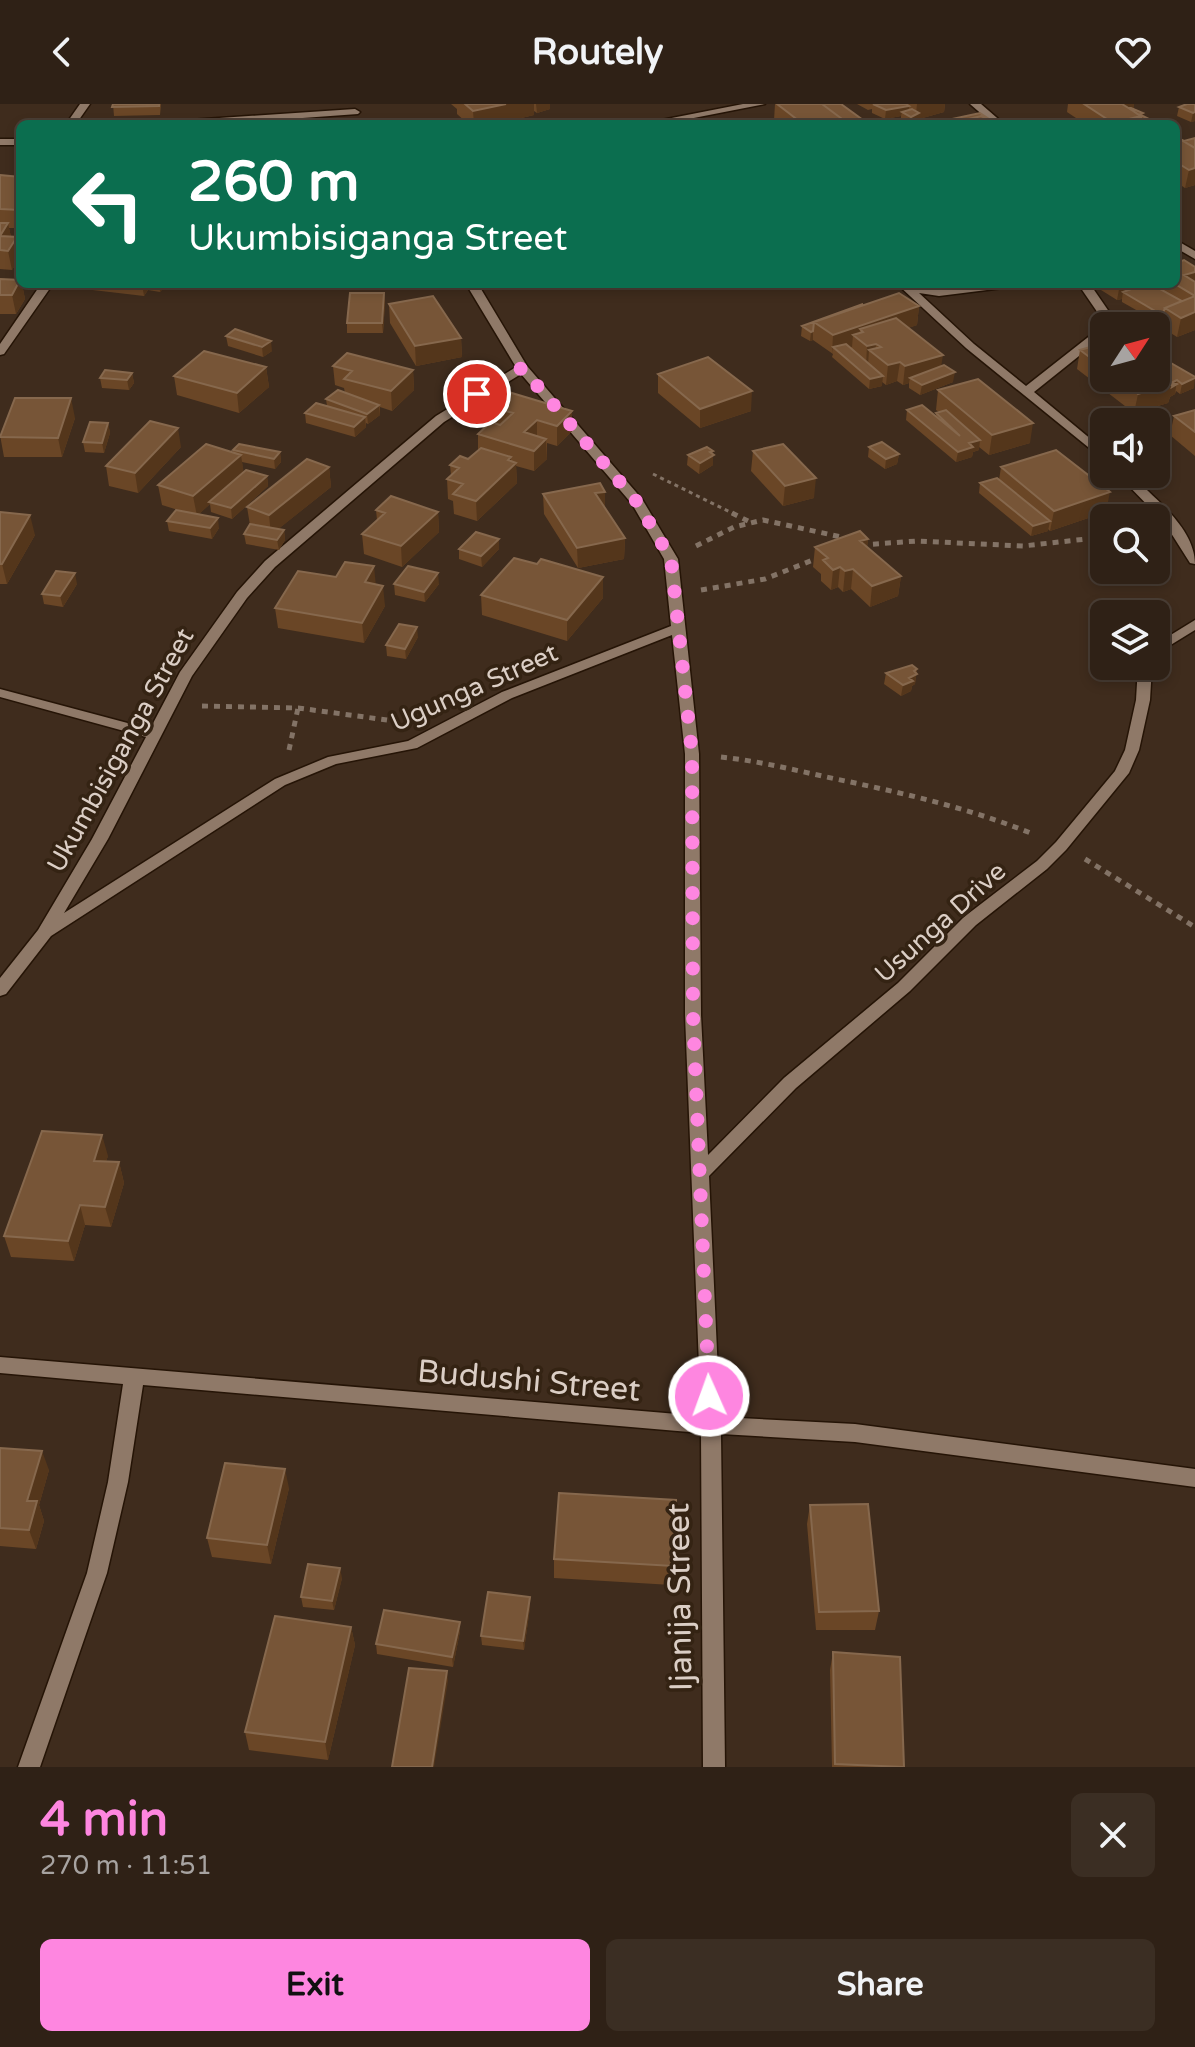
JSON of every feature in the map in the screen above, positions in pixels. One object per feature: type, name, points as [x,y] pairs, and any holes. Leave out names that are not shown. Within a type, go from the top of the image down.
[{"type":"street","points":[[669,120],[760,104]]},
{"type":"street","points":[[975,104],[994,120]]},
{"type":"street","points":[[739,118],[748,106]]},
{"type":"street","points":[[220,120],[355,108]]},
{"type":"street","points":[[0,352],[44,288]]},
{"type":"street","points":[[474,288],[522,368],[637,502],[671,559]]},
{"type":"street","points":[[907,288],[970,346],[1090,444]]},
{"type":"street","points":[[917,288],[939,293],[979,288]]},
{"type":"street","points":[[1087,288],[1103,312]]},
{"type":"street","points":[[1028,391],[1090,340]]},
{"type":"street","name":"Ukumbisiganga Street","points":[[0,990],[44,934],[156,735],[185,675],[213,632],[270,564],[440,419],[522,368]]},
{"type":"street","points":[[1137,488],[1169,520],[1195,560]]},
{"type":"street","name":"Ijanija Street","points":[[671,559],[692,754],[693,1015],[711,1425],[714,1767]]},
{"type":"street","points":[[1170,641],[1195,624]]},
{"type":"street","name":"Ugunga Street","points":[[44,934],[280,782],[333,760],[412,745],[507,695],[680,627]]},
{"type":"street","name":"Usunga Drive","points":[[701,1173],[790,1083],[904,987],[970,921],[1042,865],[1061,846],[1122,773],[1139,724],[1144,680]]},
{"type":"street","points":[[0,693],[156,735]]},
{"type":"street","name":"Budushi Street","points":[[0,1365],[711,1425],[855,1433],[1195,1478]]},
{"type":"street","points":[[29,1767],[97,1573],[118,1482],[134,1378]]},
{"type":"path","points":[[652,474],[748,521],[780,522],[867,544]]},
{"type":"path","points":[[671,559],[748,521]]},
{"type":"path","points":[[851,547],[924,540],[1009,546],[1049,545],[1090,539]]},
{"type":"path","points":[[676,592],[736,586],[765,579],[827,554]]},
{"type":"path","points":[[169,707],[298,708],[441,730]]},
{"type":"path","points":[[692,754],[774,764],[905,793],[990,816],[1061,846],[1195,927]]},
{"type":"building","points":[[113,104],[159,104],[159,106],[112,107]]},
{"type":"building","points":[[465,104],[506,104],[473,111]]},
{"type":"building","points":[[777,104],[822,104],[843,120],[798,120]]},
{"type":"building","points":[[822,104],[841,104],[863,120],[843,120]]},
{"type":"building","points":[[873,104],[906,104],[909,106],[886,110]]},
{"type":"building","points":[[1084,104],[1122,104],[1141,116],[1125,120],[1108,120]]},
{"type":"building","points":[[1195,104],[1195,112],[1179,107]]},
{"type":"building","points":[[912,109],[919,113],[911,117],[902,112]]},
{"type":"building","points":[[980,113],[989,119],[981,116],[952,119]]},
{"type":"building","points":[[981,116],[988,120],[966,120]]},
{"type":"building","points":[[1195,138],[1195,148],[1180,139],[1180,139]]},
{"type":"building","points":[[1180,139],[1195,148],[1195,168],[1189,170],[1180,164]]},
{"type":"building","points":[[0,175],[16,177],[16,210],[0,209]]},
{"type":"building","points":[[0,223],[8,223],[0,236]]},
{"type":"building","points":[[0,236],[16,237],[8,251],[0,250]]},
{"type":"building","points":[[1184,260],[1195,267],[1195,272],[1184,275],[1195,282],[1195,296],[1180,287],[1180,262]]},
{"type":"building","points":[[0,279],[16,280],[12,295],[0,295]]},
{"type":"building","points":[[1134,288],[1158,288],[1182,301],[1165,308],[1163,312],[1157,312],[1123,292]]},
{"type":"building","points":[[350,293],[384,293],[382,323],[347,323]]},
{"type":"building","points":[[899,293],[919,306],[833,335],[814,322]]},
{"type":"building","points":[[433,296],[461,338],[415,346],[389,304]]},
{"type":"building","points":[[1195,296],[1195,312],[1181,318],[1165,308]]},
{"type":"building","points":[[863,304],[814,322],[811,332],[802,326]]},
{"type":"building","points":[[896,318],[943,355],[905,366],[900,362],[888,365],[869,350],[881,347],[876,344],[867,346],[853,335],[863,332],[860,329]]},
{"type":"building","points":[[235,329],[271,341],[262,347],[226,336]]},
{"type":"building","points":[[846,344],[883,376],[870,379],[833,347]]},
{"type":"building","points":[[1090,347],[1090,358],[1080,350]]},
{"type":"building","points":[[204,351],[266,367],[237,393],[174,376]]},
{"type":"building","points":[[347,353],[413,370],[391,391],[344,379],[352,371],[333,366]]},
{"type":"building","points":[[708,357],[752,391],[700,409],[658,374]]},
{"type":"building","points":[[1170,363],[1195,377],[1182,384],[1177,380],[1172,387],[1170,382]]},
{"type":"building","points":[[944,365],[955,372],[922,385],[910,378]]},
{"type":"building","points":[[105,370],[132,373],[127,380],[100,378]]},
{"type":"building","points":[[978,379],[1033,423],[992,435],[938,390]]},
{"type":"building","points":[[338,390],[379,405],[367,414],[326,399]]},
{"type":"building","points":[[505,391],[572,411],[557,426],[537,420],[524,432],[546,439],[534,451],[478,434],[491,422],[500,425],[513,413],[488,406]]},
{"type":"building","points":[[15,398],[71,398],[58,438],[0,437]]},
{"type":"building","points":[[316,403],[365,417],[354,427],[305,413]]},
{"type":"building","points":[[922,405],[960,436],[936,413],[946,410],[980,440],[969,443],[973,447],[958,452],[907,410]]},
{"type":"building","points":[[1195,410],[1195,432],[1174,416]]},
{"type":"building","points":[[150,421],[178,428],[135,473],[106,466]]},
{"type":"building","points":[[90,422],[108,423],[102,443],[83,442]]},
{"type":"building","points":[[882,442],[899,454],[886,459],[869,447]]},
{"type":"building","points":[[206,444],[241,455],[193,496],[158,485]]},
{"type":"building","points":[[239,444],[280,452],[274,459],[233,450]]},
{"type":"building","points":[[783,444],[816,478],[785,486],[753,451]]},
{"type":"building","points":[[707,447],[714,455],[700,463],[688,455]]},
{"type":"building","points":[[481,448],[511,457],[508,460],[516,463],[476,501],[453,494],[463,484],[447,479],[459,468],[450,465],[460,456],[468,459]]},
{"type":"building","points":[[1056,450],[1090,476],[1090,488],[1105,488],[1110,492],[1054,511],[1001,467]]},
{"type":"building","points":[[307,459],[329,467],[269,515],[247,507]]},
{"type":"building","points":[[246,470],[267,476],[231,508],[209,502]]},
{"type":"building","points":[[997,478],[1050,521],[1033,526],[980,483]]},
{"type":"building","points":[[600,483],[605,492],[595,493],[625,538],[577,548],[543,494]]},
{"type":"building","points":[[391,496],[438,512],[401,546],[362,534],[385,513],[376,510]]},
{"type":"building","points":[[176,510],[218,518],[210,528],[167,521]]},
{"type":"building","points":[[0,512],[30,515],[2,564],[0,564]]},
{"type":"building","points":[[250,524],[284,530],[277,540],[244,534]]},
{"type":"building","points":[[860,531],[868,539],[860,541],[901,576],[872,586],[853,569],[845,571],[840,567],[833,570],[823,560],[828,558],[815,547]]},
{"type":"building","points":[[476,532],[499,539],[481,556],[459,549]]},
{"type":"building","points":[[514,558],[537,564],[541,559],[603,577],[567,620],[481,595]]},
{"type":"building","points":[[345,562],[374,566],[365,582],[383,586],[362,623],[275,608],[298,571],[336,577]]},
{"type":"building","points":[[408,566],[438,573],[424,592],[394,584]]},
{"type":"building","points":[[56,571],[75,573],[60,596],[42,594]]},
{"type":"building","points":[[399,624],[417,627],[405,649],[386,645]]},
{"type":"building","points":[[912,665],[917,669],[914,671],[917,674],[909,678],[913,681],[903,685],[886,673]]},
{"type":"building","points":[[42,1131],[102,1135],[94,1161],[119,1162],[105,1207],[80,1205],[68,1241],[4,1236]]},
{"type":"building","points":[[0,1448],[42,1451],[27,1501],[37,1501],[29,1530],[0,1528]]},
{"type":"building","points":[[225,1463],[285,1469],[267,1545],[207,1538]]},
{"type":"building","points":[[559,1493],[676,1500],[673,1566],[554,1559]]},
{"type":"building","points":[[868,1504],[879,1611],[819,1612],[810,1505]]},
{"type":"building","points":[[308,1564],[340,1568],[332,1601],[301,1597]]},
{"type":"building","points":[[488,1592],[530,1597],[523,1641],[481,1636]]},
{"type":"building","points":[[384,1610],[460,1622],[452,1657],[376,1644]]},
{"type":"building","points":[[275,1616],[351,1627],[325,1742],[245,1732]]},
{"type":"building","points":[[833,1652],[900,1657],[904,1767],[835,1764]]},
{"type":"building","points":[[409,1668],[447,1671],[432,1767],[392,1767]]},
{"type":"route","points":[[477,394],[522,368],[637,502],[671,559],[692,754],[693,1015],[709,1396]]}]
